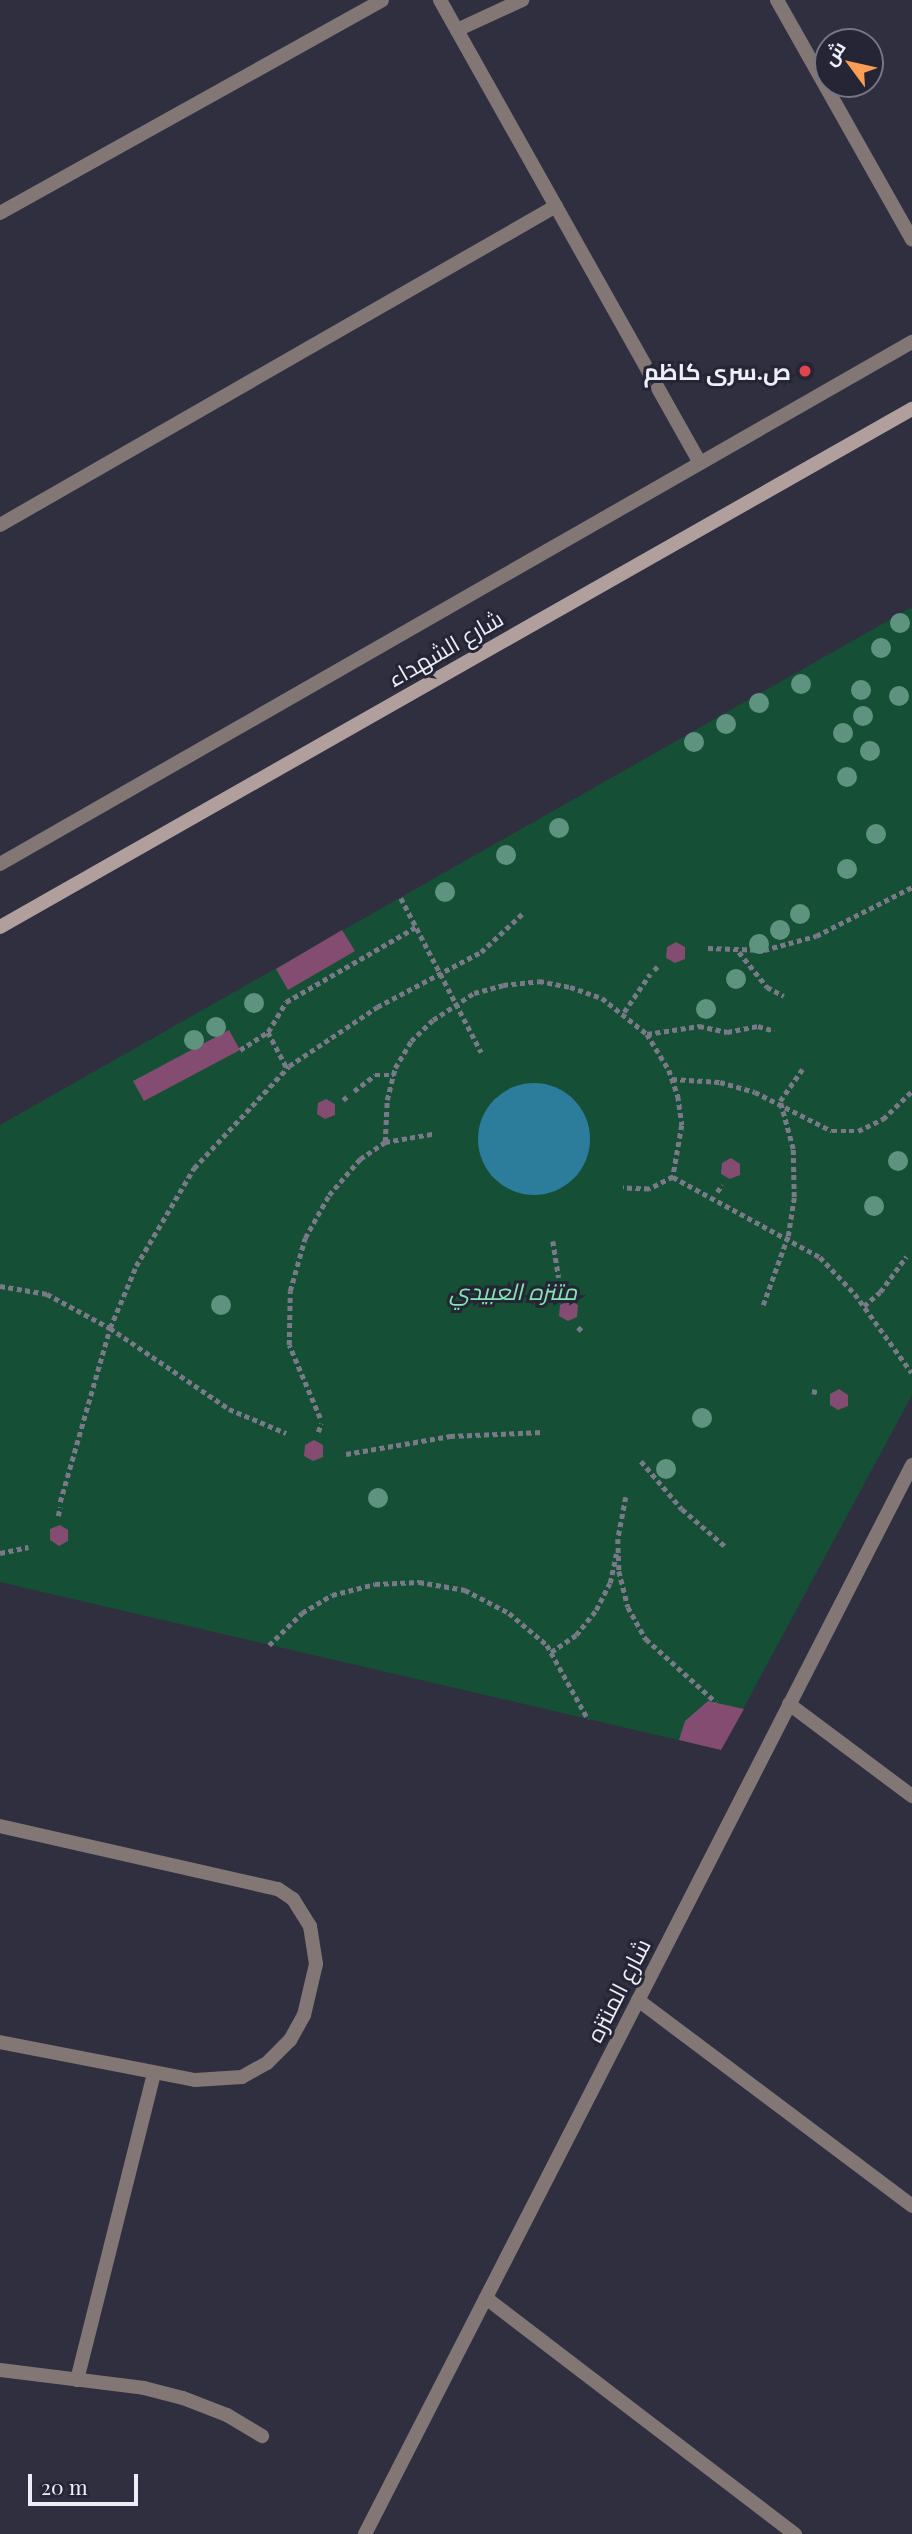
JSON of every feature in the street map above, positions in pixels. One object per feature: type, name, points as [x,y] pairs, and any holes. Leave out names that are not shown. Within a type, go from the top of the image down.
[{"type":"street","points":[[0,212],[382,0]]},
{"type":"street","points":[[440,0],[701,463]]},
{"type":"street","points":[[457,30],[522,0]]},
{"type":"street","points":[[777,0],[912,240]]},
{"type":"street","points":[[0,526],[556,206]]},
{"type":"street","points":[[0,864],[912,342]]},
{"type":"street","name":"شارع الشهداء","points":[[0,927],[912,409]]},
{"type":"street","name":"شارع المنتزه","points":[[365,2534],[912,1465]]},
{"type":"street","points":[[789,1704],[912,1796]]},
{"type":"street","points":[[0,1826],[257,1882],[278,1889],[302,1909],[315,1942],[316,1964],[304,2015],[290,2040],[267,2063],[242,2077],[195,2080],[0,2042]]},
{"type":"street","points":[[638,2000],[912,2206]]},
{"type":"street","points":[[77,2380],[154,2073]]},
{"type":"street","points":[[486,2298],[795,2534]]},
{"type":"street","points":[[0,2370],[183,2398],[227,2415],[262,2436]]},
{"type":"path","points":[[708,948],[739,953],[816,936],[912,887]]},
{"type":"path","points":[[401,898],[481,1052]]},
{"type":"path","points":[[58,1516],[110,1328],[136,1266],[194,1168],[287,1068],[322,1041],[439,971],[481,952],[522,914]]},
{"type":"path","points":[[240,1050],[268,1032],[286,1002],[416,927]]},
{"type":"path","points":[[739,953],[767,987],[784,996]]},
{"type":"path","points":[[624,1012],[660,964]]},
{"type":"path","points":[[386,1142],[383,1129],[394,1075],[411,1041],[456,1003],[503,985],[539,981],[603,998],[624,1012],[647,1034],[672,1079],[682,1125],[673,1177]]},
{"type":"path","points":[[647,1034],[699,1026],[727,1032],[758,1026],[774,1031]]},
{"type":"path","points":[[268,1032],[287,1068]]},
{"type":"path","points":[[763,1305],[788,1236],[794,1197],[793,1149],[780,1101],[802,1069]]},
{"type":"path","points":[[343,1100],[375,1075],[394,1075]]},
{"type":"path","points":[[672,1079],[720,1082],[780,1101],[805,1119],[832,1130],[858,1131],[883,1119],[912,1091]]},
{"type":"path","points":[[318,1432],[320,1421],[289,1345],[295,1266],[305,1238],[329,1195],[360,1159],[386,1142],[432,1133]]},
{"type":"path","points":[[623,1188],[649,1189],[673,1177]]},
{"type":"path","points":[[673,1177],[788,1236],[820,1257],[864,1306],[912,1373]]},
{"type":"path","points":[[714,1197],[722,1185]]},
{"type":"path","points":[[552,1241],[562,1292]]},
{"type":"path","points":[[864,1306],[880,1292],[906,1257]]},
{"type":"path","points":[[0,1286],[47,1294],[110,1328],[229,1409],[286,1433]]},
{"type":"path","points":[[578,1327],[584,1333]]},
{"type":"path","points":[[812,1391],[820,1393]]},
{"type":"path","points":[[346,1454],[450,1436],[542,1432]]},
{"type":"path","points":[[642,1461],[682,1509],[726,1547]]},
{"type":"path","points":[[551,1652],[576,1635],[596,1609],[610,1583],[626,1497]]},
{"type":"path","points":[[618,1546],[628,1607],[646,1639],[716,1702]]},
{"type":"path","points":[[0,1553],[28,1547]]},
{"type":"path","points":[[269,1645],[302,1613],[332,1595],[375,1584],[419,1582],[476,1596],[509,1613],[551,1652],[588,1719]]},
{"type":"green space","name":"متنزه العبيدي","points":[[912,607],[912,1395],[721,1750],[0,1582],[0,1125]]},
{"type":"water","points":[[534,1083],[555,1088],[573,1100],[585,1118],[590,1139],[585,1160],[573,1178],[555,1190],[534,1195],[513,1190],[495,1178],[483,1160],[478,1139],[483,1118],[495,1100],[513,1088]]},
{"type":"building","points":[[342,930],[355,951],[288,990],[276,969]]},
{"type":"building","points":[[676,942],[685,947],[685,959],[675,963],[666,958],[667,947]]},
{"type":"building","points":[[229,1030],[240,1050],[144,1101],[133,1081]]},
{"type":"building","points":[[326,1099],[335,1104],[335,1115],[325,1119],[317,1114],[318,1103]]},
{"type":"building","points":[[731,1158],[740,1164],[740,1175],[730,1179],[721,1174],[722,1163]]},
{"type":"building","points":[[569,1300],[578,1305],[577,1317],[568,1321],[559,1316],[560,1305]]},
{"type":"building","points":[[839,1389],[848,1395],[848,1406],[838,1410],[830,1405],[830,1394]]},
{"type":"building","points":[[314,1440],[323,1445],[323,1457],[313,1461],[304,1456],[305,1445]]},
{"type":"building","points":[[60,1525],[68,1530],[68,1541],[59,1546],[50,1540],[50,1529]]},
{"type":"building","points":[[708,1701],[744,1709],[721,1750],[679,1740],[685,1721]]},
{"type":"place","name":"ص.سرى كاظم","points":[[805,371]]}]
